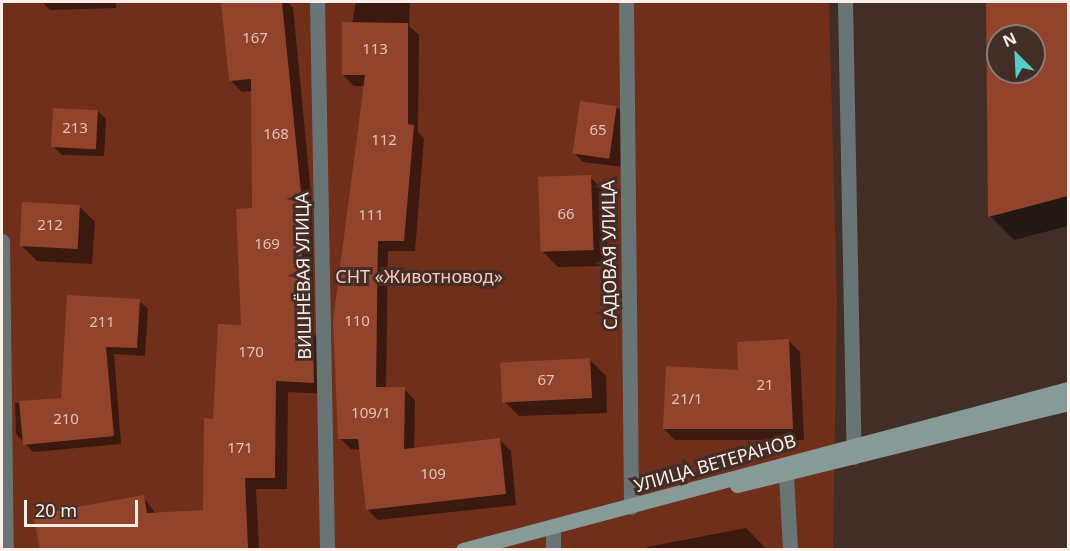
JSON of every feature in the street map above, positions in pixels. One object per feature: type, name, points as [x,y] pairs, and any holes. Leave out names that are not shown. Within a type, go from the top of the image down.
[{"type":"street","name":"ВИШНЁВАЯ УЛИЦА","points":[[317,2],[327,549]]},
{"type":"street","name":"САДОВАЯ УЛИЦА","points":[[626,2],[631,507]]},
{"type":"street","points":[[844,2],[854,451]]},
{"type":"street","points":[[2,241],[6,549]]},
{"type":"street","name":"УЛИЦА ВЕТЕРАНОВ","points":[[631,507],[786,475],[854,451],[1068,389]]},
{"type":"street","name":"УЛИЦА ВЕТЕРАНОВ","points":[[631,507],[854,451],[1068,404]]},
{"type":"street","points":[[786,475],[790,549]]},
{"type":"street","points":[[464,549],[553,529],[631,507]]},
{"type":"street","points":[[553,529],[553,549]]},
{"type":"green space","name":"СНТ «Животновод»","points":[[2,2],[829,2],[837,302],[833,549],[2,549]]},
{"type":"building","points":[[221,2],[282,2],[301,192],[303,331],[313,331],[314,383],[276,381],[275,478],[245,478],[248,548],[40,549],[33,515],[144,495],[147,513],[203,510],[204,418],[213,419],[218,324],[241,325],[236,209],[252,208],[251,79],[229,81]]},
{"type":"building","points":[[986,2],[1068,2],[1068,196],[988,217],[987,84],[1046,84],[1046,24],[986,24]]},
{"type":"building","points":[[342,22],[408,23],[408,124],[414,125],[404,241],[378,241],[376,387],[405,387],[404,449],[500,438],[506,494],[366,510],[358,439],[338,439],[333,321],[365,75],[342,75]]},
{"type":"building","points":[[580,101],[617,106],[609,159],[573,153]]},
{"type":"building","points":[[53,108],[98,110],[96,149],[51,147]]},
{"type":"building","points":[[591,175],[594,250],[541,252],[538,177]]},
{"type":"building","points":[[22,202],[80,205],[78,249],[20,246]]},
{"type":"building","points":[[67,295],[140,299],[137,348],[106,347],[114,436],[23,445],[19,401],[61,398]]},
{"type":"building","points":[[789,339],[793,429],[663,429],[666,366],[738,370],[737,342]]},
{"type":"building","points":[[590,358],[592,398],[502,403],[500,363]]}]
